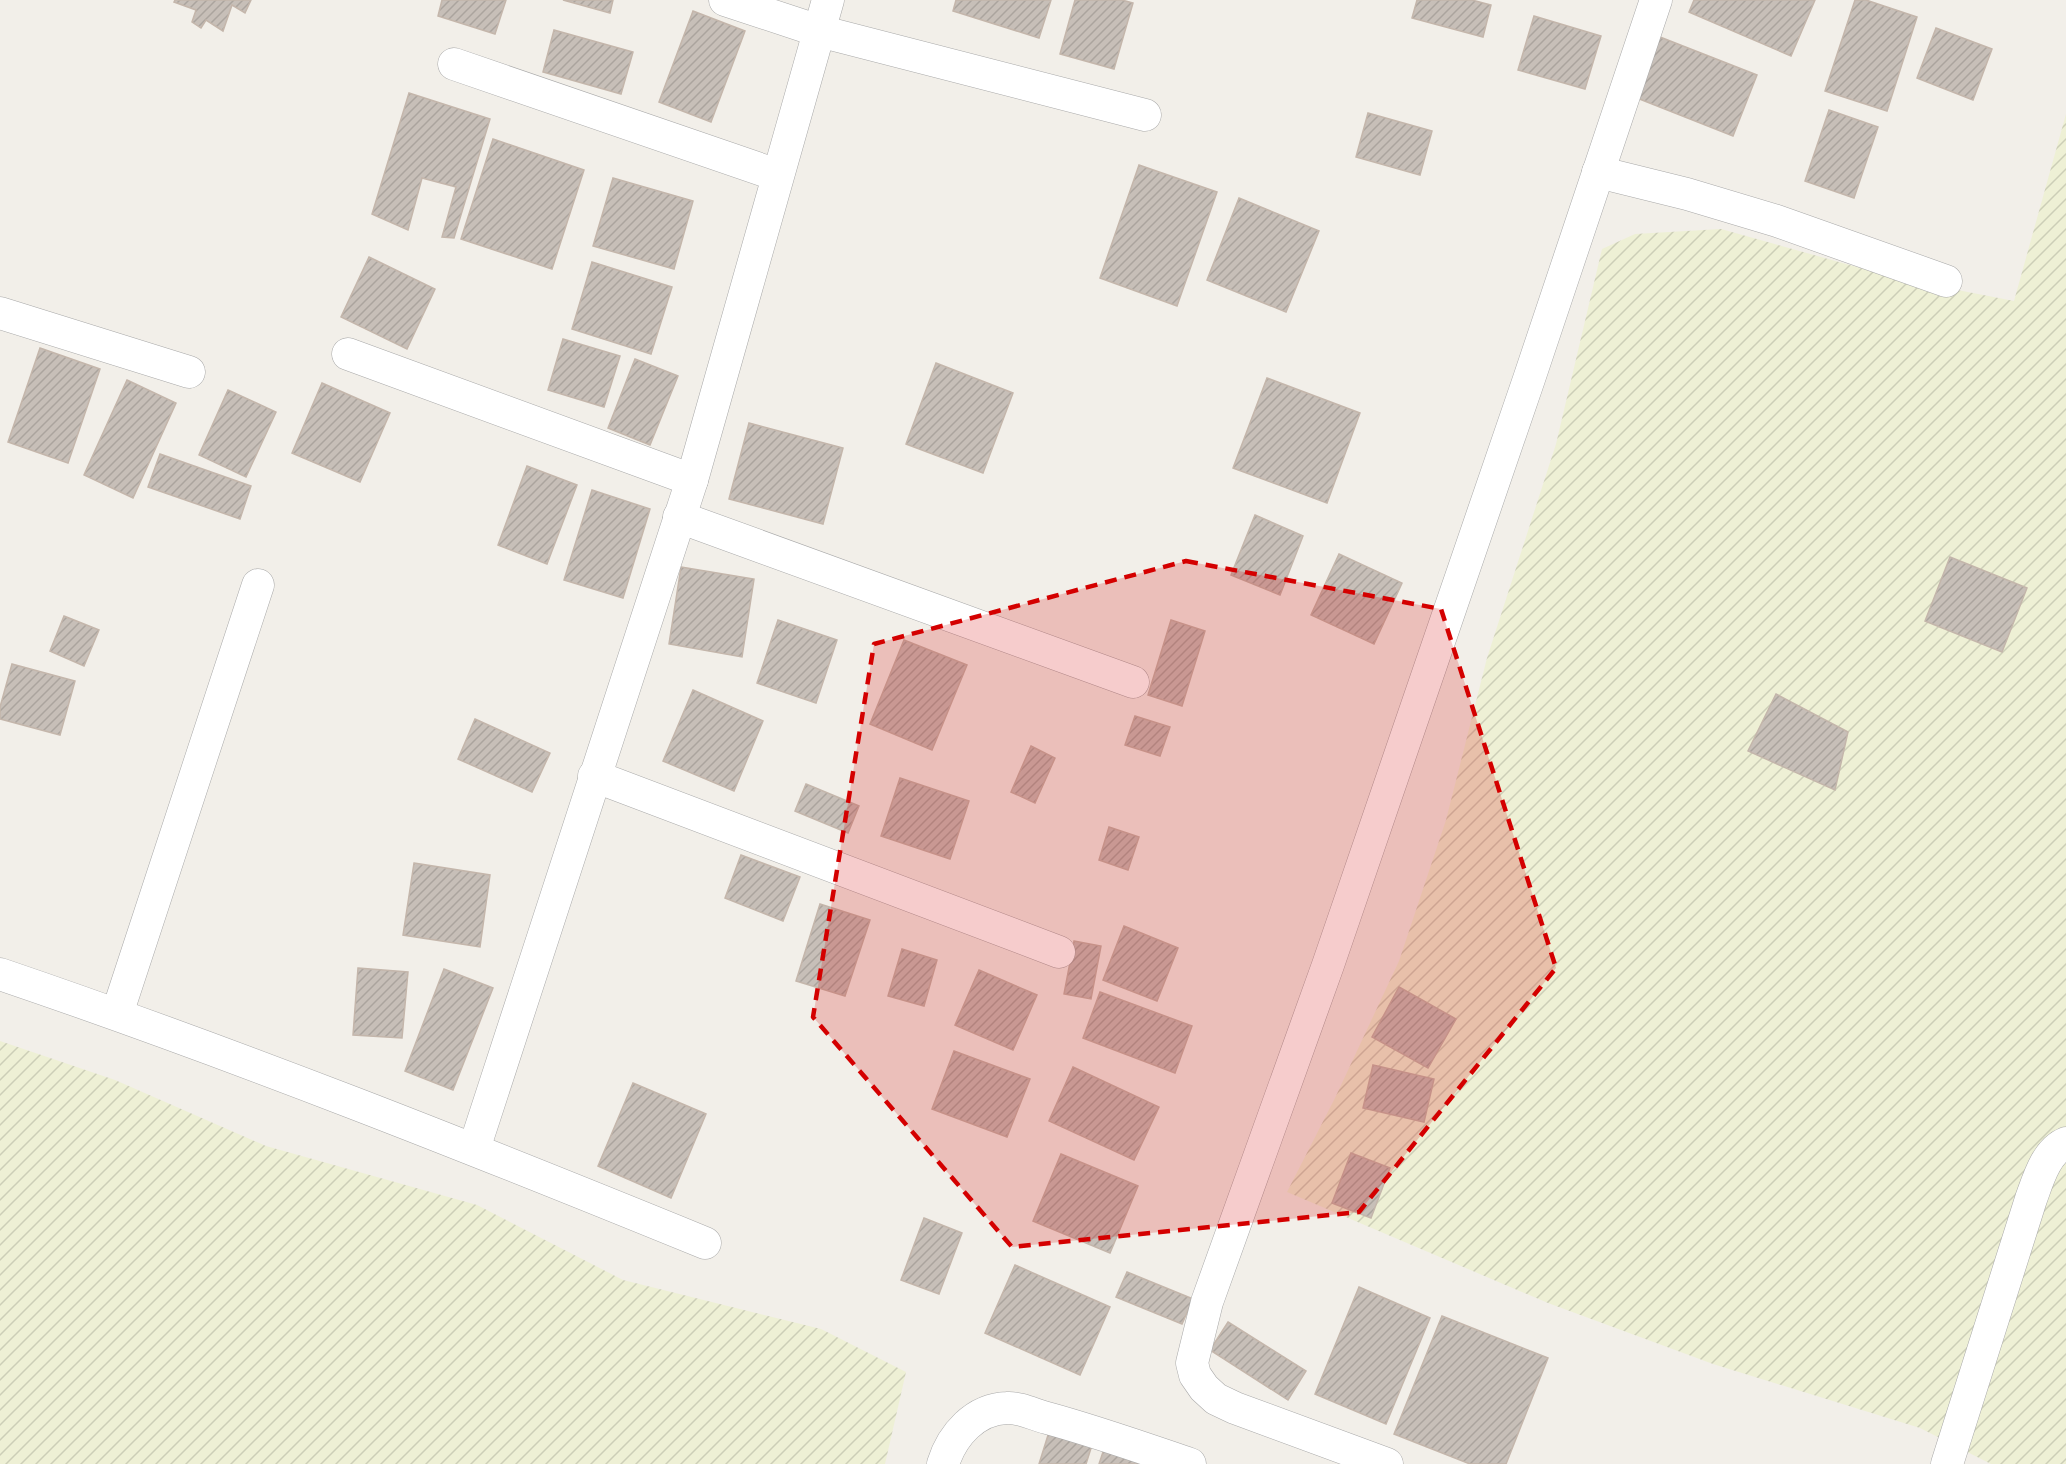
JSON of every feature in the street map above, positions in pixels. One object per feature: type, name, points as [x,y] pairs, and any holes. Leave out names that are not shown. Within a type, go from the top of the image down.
[{"type":"street","points":[[725,0],[819,31],[1145,116]]},
{"type":"street","points":[[474,1149],[692,480],[828,0]]},
{"type":"street","points":[[1387,1464],[1216,1399],[1199,1382],[1192,1363],[1207,1302],[1336,943],[1656,0]]},
{"type":"street","points":[[454,64],[777,175]]},
{"type":"street","points":[[1598,172],[1687,194],[1777,221],[1946,281]]},
{"type":"street","points":[[0,313],[189,372]]},
{"type":"street","points":[[348,354],[692,480]]},
{"type":"street","points":[[679,517],[1132,682]]},
{"type":"street","points":[[117,1014],[258,585]]},
{"type":"street","points":[[594,776],[1059,952]]},
{"type":"street","points":[[0,974],[117,1014],[474,1149],[705,1243]]},
{"type":"street","points":[[1947,1464],[2031,1199],[2044,1166],[2060,1145],[2066,1143]]},
{"type":"street","points":[[943,1464],[957,1434],[971,1420],[989,1411],[1008,1407],[1102,1434],[1190,1464]]},
{"type":"highlighted area","points":[[1186,561],[1441,609],[1556,968],[1359,1212],[1012,1247],[813,1017],[874,644]]},
{"type":"green space","points":[[2066,114],[2066,1464],[1991,1464],[1920,1428],[1713,1364],[1548,1303],[1287,1192],[1335,1098],[1399,961],[1446,820],[1487,658],[1556,444],[1602,249],[1635,234],[1721,229],[1896,278],[2014,301]]},
{"type":"green space","points":[[0,1041],[115,1080],[266,1146],[477,1205],[623,1280],[821,1329],[906,1372],[885,1464],[0,1464]]},
{"type":"building","points":[[175,0],[251,0],[245,13],[232,5],[223,31],[206,20],[201,28],[192,22],[196,10],[174,2]]},
{"type":"building","points":[[442,0],[506,0],[495,34],[438,16]]},
{"type":"building","points":[[563,0],[613,0],[610,13]]},
{"type":"building","points":[[956,0],[1051,0],[1039,38],[953,11]]},
{"type":"building","points":[[1075,0],[1122,0],[1133,3],[1114,69],[1060,54]]},
{"type":"building","points":[[1417,0],[1472,0],[1491,5],[1483,37],[1412,18]]},
{"type":"building","points":[[1694,0],[1815,0],[1791,56],[1689,12]]},
{"type":"building","points":[[1855,0],[1866,0],[1917,17],[1887,111],[1825,91]]},
{"type":"building","points":[[693,11],[745,31],[711,122],[659,102]]},
{"type":"building","points":[[1534,16],[1601,36],[1585,89],[1518,70]]},
{"type":"building","points":[[1936,28],[1992,49],[1973,100],[1917,78]]},
{"type":"building","points":[[554,30],[633,52],[621,94],[543,72]]},
{"type":"building","points":[[1660,37],[1757,75],[1733,136],[1637,98]]},
{"type":"building","points":[[409,93],[490,119],[454,238],[442,237],[456,187],[422,178],[408,230],[372,214]]},
{"type":"building","points":[[1829,110],[1878,127],[1854,198],[1805,181]]},
{"type":"building","points":[[1368,113],[1432,131],[1420,175],[1356,157]]},
{"type":"building","points":[[493,139],[584,170],[552,269],[461,239]]},
{"type":"building","points":[[1139,165],[1217,192],[1177,306],[1100,278]]},
{"type":"building","points":[[613,178],[693,201],[674,269],[593,246]]},
{"type":"building","points":[[1239,198],[1319,231],[1286,312],[1207,280]]},
{"type":"building","points":[[369,257],[435,289],[407,349],[341,317]]},
{"type":"building","points":[[592,262],[672,287],[651,354],[572,329]]},
{"type":"building","points":[[563,339],[620,356],[604,407],[548,390]]},
{"type":"building","points":[[40,348],[100,369],[68,463],[8,442]]},
{"type":"building","points":[[635,359],[678,376],[650,445],[608,428]]},
{"type":"building","points":[[936,363],[1013,393],[983,473],[906,444]]},
{"type":"building","points":[[1267,378],[1360,413],[1327,503],[1233,468]]},
{"type":"building","points":[[127,380],[176,403],[133,498],[84,475]]},
{"type":"building","points":[[322,383],[390,413],[360,482],[292,453]]},
{"type":"building","points":[[228,390],[276,412],[246,477],[199,455]]},
{"type":"building","points":[[749,423],[843,448],[823,524],[729,499]]},
{"type":"building","points":[[160,454],[251,486],[240,519],[148,487]]},
{"type":"building","points":[[527,466],[577,485],[547,564],[498,545]]},
{"type":"building","points":[[592,490],[650,509],[623,598],[564,580]]},
{"type":"building","points":[[1255,515],[1303,536],[1280,595],[1231,575]]},
{"type":"building","points":[[1339,554],[1402,583],[1374,644],[1311,615]]},
{"type":"building","points":[[1950,557],[2027,588],[2002,652],[1925,621]]},
{"type":"building","points":[[681,567],[754,579],[742,657],[669,644]]},
{"type":"building","points":[[64,616],[99,630],[84,666],[50,651]]},
{"type":"building","points":[[778,620],[837,640],[816,703],[757,683]]},
{"type":"building","points":[[1171,620],[1205,631],[1182,706],[1148,695]]},
{"type":"building","points":[[904,640],[967,665],[932,750],[870,724]]},
{"type":"building","points":[[12,664],[75,681],[60,735],[0,719],[0,707]]},
{"type":"building","points":[[693,690],[763,721],[734,791],[663,761]]},
{"type":"building","points":[[1776,694],[1848,732],[1835,790],[1748,751]]},
{"type":"building","points":[[1135,716],[1170,727],[1160,756],[1125,745]]},
{"type":"building","points":[[475,719],[550,753],[532,792],[458,759]]},
{"type":"building","points":[[1031,746],[1055,758],[1035,803],[1011,792]]},
{"type":"building","points":[[900,778],[969,801],[950,859],[881,836]]},
{"type":"building","points":[[806,784],[859,806],[848,833],[795,811]]},
{"type":"building","points":[[1109,827],[1139,837],[1128,870],[1099,860]]},
{"type":"building","points":[[741,855],[800,877],[783,921],[725,898]]},
{"type":"building","points":[[414,863],[490,875],[480,947],[403,935]]},
{"type":"building","points":[[820,904],[870,920],[845,996],[796,981]]},
{"type":"building","points":[[1124,926],[1178,948],[1157,1001],[1103,980]]},
{"type":"building","points":[[1074,941],[1101,946],[1091,999],[1064,994]]},
{"type":"building","points":[[902,949],[937,960],[924,1006],[888,996]]},
{"type":"building","points":[[358,968],[408,972],[402,1038],[353,1035]]},
{"type":"building","points":[[444,969],[493,988],[453,1090],[405,1071]]},
{"type":"building","points":[[979,970],[1037,995],[1013,1050],[955,1025]]},
{"type":"building","points":[[1399,987],[1456,1019],[1428,1068],[1372,1037]]},
{"type":"building","points":[[1100,992],[1192,1026],[1175,1073],[1083,1038]]},
{"type":"building","points":[[954,1051],[1030,1079],[1007,1137],[932,1109]]},
{"type":"building","points":[[1373,1065],[1434,1079],[1424,1122],[1363,1108]]},
{"type":"building","points":[[1073,1067],[1159,1107],[1134,1160],[1049,1121]]},
{"type":"building","points":[[633,1083],[706,1114],[671,1198],[598,1166]]},
{"type":"building","points":[[1351,1153],[1390,1168],[1371,1218],[1332,1203]]},
{"type":"building","points":[[1061,1154],[1138,1186],[1110,1253],[1033,1221]]},
{"type":"building","points":[[924,1218],[962,1233],[939,1294],[901,1280]]},
{"type":"building","points":[[1015,1265],[1110,1307],[1080,1375],[985,1333]]},
{"type":"building","points":[[1127,1272],[1193,1299],[1182,1324],[1116,1297]]},
{"type":"building","points":[[1359,1287],[1430,1318],[1386,1424],[1315,1394]]},
{"type":"building","points":[[1442,1316],[1548,1358],[1506,1464],[1470,1464],[1394,1434]]},
{"type":"building","points":[[1228,1322],[1306,1371],[1288,1400],[1210,1350]]},
{"type":"building","points":[[1049,1432],[1092,1445],[1086,1464],[1039,1464]]},
{"type":"building","points":[[1104,1449],[1145,1464],[1099,1464]]}]
